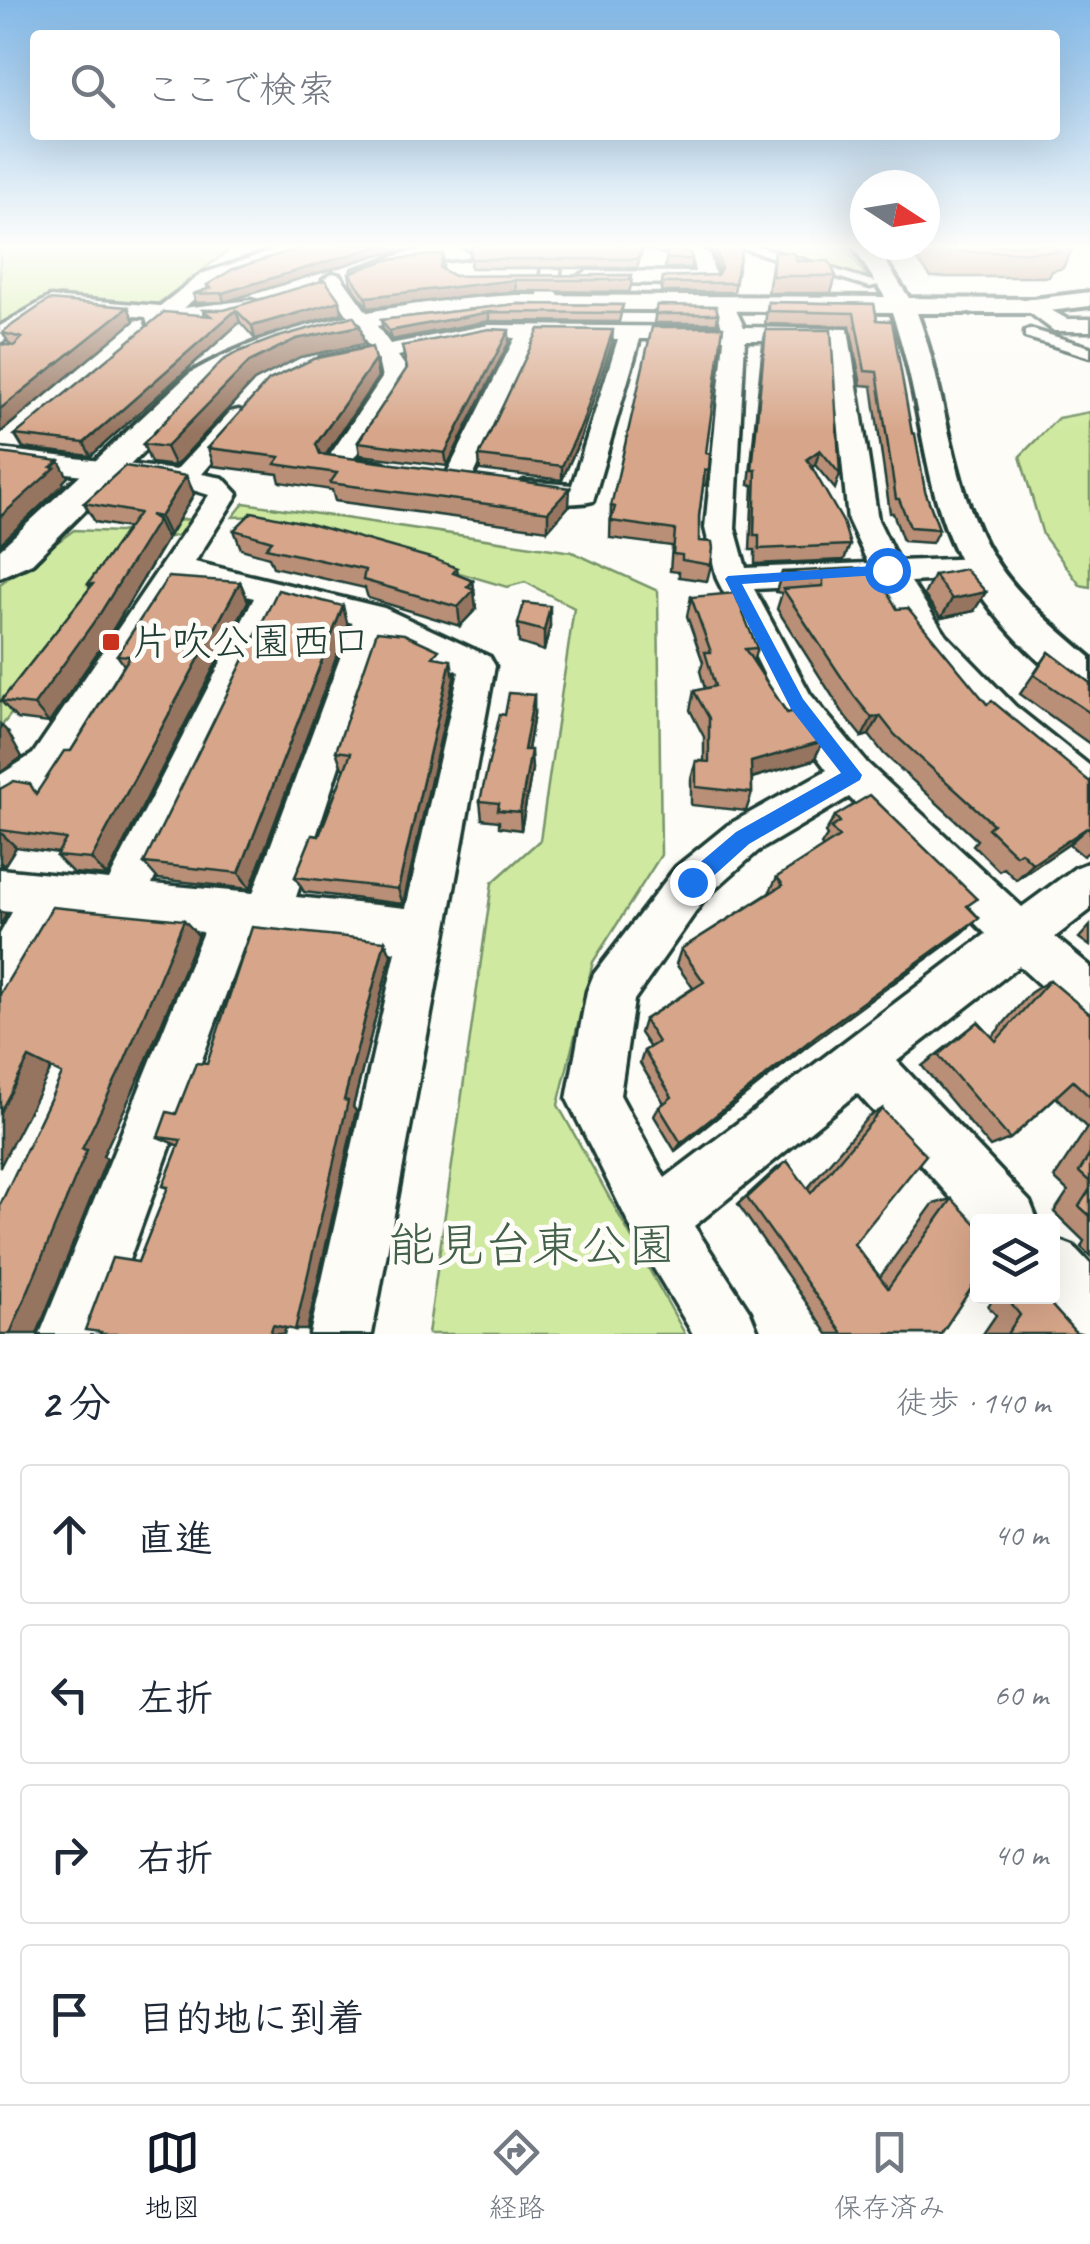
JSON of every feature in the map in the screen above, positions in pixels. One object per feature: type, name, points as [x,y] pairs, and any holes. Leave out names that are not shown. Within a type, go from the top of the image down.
[{"type":"street","points":[[0,336],[42,307]]},
{"type":"street","points":[[99,307],[163,314],[228,312],[244,307]]},
{"type":"street","points":[[133,338],[171,307]]},
{"type":"street","points":[[350,307],[368,324],[394,366],[394,378],[337,464],[406,474]]},
{"type":"street","points":[[0,565],[19,554],[199,380],[225,364],[274,343],[450,307]]},
{"type":"street","points":[[726,307],[734,332],[720,528],[733,579],[797,704],[853,775],[1090,998]]},
{"type":"street","points":[[905,307],[956,514],[981,568],[1040,639],[1090,681]]},
{"type":"street","points":[[1036,307],[1062,326],[1090,326]]},
{"type":"street","points":[[530,330],[448,480],[582,495],[631,332]]},
{"type":"street","points":[[309,366],[489,331],[840,334],[863,520],[887,570],[934,644],[1002,716],[1090,789]]},
{"type":"street","points":[[1030,334],[1090,352]]},
{"type":"street","points":[[183,479],[252,402]]},
{"type":"street","points":[[0,796],[47,766],[224,494],[213,484],[107,470],[5,448]]},
{"type":"street","points":[[177,568],[372,616],[478,666],[342,1334]]},
{"type":"street","points":[[733,579],[981,568]]},
{"type":"street","points":[[121,902],[274,592]]},
{"type":"street","points":[[70,1334],[251,914],[372,616]]},
{"type":"street","points":[[728,1334],[657,1220],[593,1100],[612,991],[692,882],[742,838],[853,775]]},
{"type":"street","points":[[657,1220],[860,1058],[1090,883]]},
{"type":"street","points":[[0,890],[424,932]]},
{"type":"street","points":[[0,980],[47,894]]},
{"type":"street","points":[[860,1058],[1003,1214]]},
{"type":"street","points":[[1060,1276],[1090,1308]]},
{"type":"green space","points":[[0,307],[35,307],[0,330]]},
{"type":"green space","points":[[1090,412],[1090,587],[1080,585],[1043,535],[1020,456],[1058,418]]},
{"type":"green space","name":"能見台東公園","points":[[244,503],[572,552],[658,591],[661,855],[593,962],[558,1105],[685,1334],[428,1334],[492,883],[540,840],[574,608],[525,582],[507,587],[266,516],[233,517]]},
{"type":"green space","points":[[194,518],[179,535],[126,548],[78,628],[0,728],[0,584],[74,530],[119,532]]},
{"type":"building","points":[[38,307],[128,307],[0,409],[0,344],[14,346],[22,338],[3,333]]},
{"type":"building","points":[[318,307],[252,326],[236,310],[84,443],[15,435],[164,312],[211,316],[203,310]]},
{"type":"building","points":[[489,307],[622,307],[620,313],[489,312],[389,331],[381,320]]},
{"type":"building","points":[[656,307],[716,307],[718,314],[655,314]]},
{"type":"building","points":[[768,307],[875,307],[877,320],[892,321],[925,491],[939,529],[910,527],[896,499],[877,372],[865,371],[854,313],[768,311]]},
{"type":"building","points":[[353,316],[360,326],[296,339],[249,362],[166,447],[143,444],[222,361],[275,338]]},
{"type":"building","points":[[652,327],[723,327],[706,453],[710,454],[709,469],[705,470],[699,516],[699,541],[712,542],[711,565],[682,560],[682,555],[673,554],[675,530],[611,521],[615,507],[611,506]]},
{"type":"building","points":[[489,329],[509,330],[445,453],[358,442],[407,368],[402,346]]},
{"type":"building","points":[[539,329],[613,330],[582,424],[562,466],[479,456]]},
{"type":"building","points":[[766,330],[831,330],[840,474],[820,450],[807,459],[843,522],[850,545],[759,549],[759,535],[754,535],[756,470],[752,470]]},
{"type":"building","points":[[372,347],[375,360],[316,444],[320,454],[570,488],[548,512],[330,483],[337,473],[275,464],[280,457],[208,448],[269,380],[313,359]]},
{"type":"building","points":[[0,453],[59,461],[0,517]]},
{"type":"building","points":[[125,466],[186,476],[160,517],[150,515],[158,520],[101,612],[34,705],[1,701],[93,584],[88,584],[139,513],[84,503]]},
{"type":"building","points":[[252,512],[434,559],[457,568],[453,573],[473,581],[467,587],[474,590],[458,607],[363,580],[365,570],[266,548],[272,541],[234,530]]},
{"type":"building","points":[[861,568],[863,574],[877,573],[897,609],[908,608],[987,704],[992,701],[1090,782],[1090,829],[1033,864],[1021,852],[1016,855],[988,828],[993,824],[895,735],[880,716],[872,718],[783,589],[823,586],[823,578],[782,572]]},
{"type":"building","points":[[965,569],[986,592],[952,599],[934,575]]},
{"type":"building","points":[[168,577],[240,582],[91,859],[56,856],[66,839],[0,830],[0,789],[14,781],[30,784],[36,794],[64,751],[71,751],[130,656],[117,655]]},
{"type":"building","points":[[278,590],[343,606],[239,873],[144,863]]},
{"type":"building","points":[[735,593],[757,648],[745,649],[787,713],[799,710],[823,741],[751,762],[752,793],[696,787],[696,761],[709,762],[709,718],[694,691],[715,686],[705,652],[711,652],[691,597]]},
{"type":"building","points":[[524,603],[550,606],[544,631],[518,624]]},
{"type":"building","points":[[377,631],[404,634],[439,650],[433,657],[451,660],[398,889],[295,877],[312,835],[319,836],[351,753],[336,751]]},
{"type":"building","points":[[1049,652],[1090,683],[1090,713],[1034,675]]},
{"type":"building","points":[[509,693],[534,695],[524,750],[531,750],[520,812],[498,810],[499,803],[480,801],[500,714],[505,715]]},
{"type":"building","points":[[870,795],[977,899],[967,906],[979,918],[817,1035],[681,1143],[659,1107],[672,1097],[644,1051],[658,1042],[644,1020],[704,982],[681,949],[783,885],[777,877],[839,837],[831,828],[840,822],[835,816]]},
{"type":"building","points":[[52,907],[184,920],[125,1060],[82,1149],[87,1150],[10,1334],[0,1334],[0,1205],[62,1074],[29,1058],[0,1112],[0,994]]},
{"type":"building","points":[[252,927],[385,941],[344,1100],[348,1101],[295,1330],[273,1325],[270,1334],[100,1334],[85,1330],[112,1258],[138,1262],[168,1187],[163,1186],[181,1140],[158,1137],[167,1112],[176,1114],[196,1063],[207,1064]]},
{"type":"building","points":[[1050,980],[1090,1014],[1090,1097],[1073,1081],[1010,1139],[938,1055],[978,1022],[996,1041]]},
{"type":"building","points":[[882,1109],[926,1155],[854,1244],[888,1288],[952,1199],[970,1218],[970,1290],[941,1334],[843,1334],[747,1198],[787,1161],[811,1193]]},
{"type":"building","points":[[1090,1154],[1090,1182],[1079,1172]]},
{"type":"building","points":[[1090,1189],[1090,1216],[1079,1206]]},
{"type":"building","points":[[1050,1304],[1077,1334],[1007,1334],[1020,1315],[1012,1305]]},
{"type":"place","name":"片吹公園西口","points":[[111,642]]},
{"type":"route","points":[[692,882],[742,838],[853,775],[797,704],[733,579],[887,570]]}]
